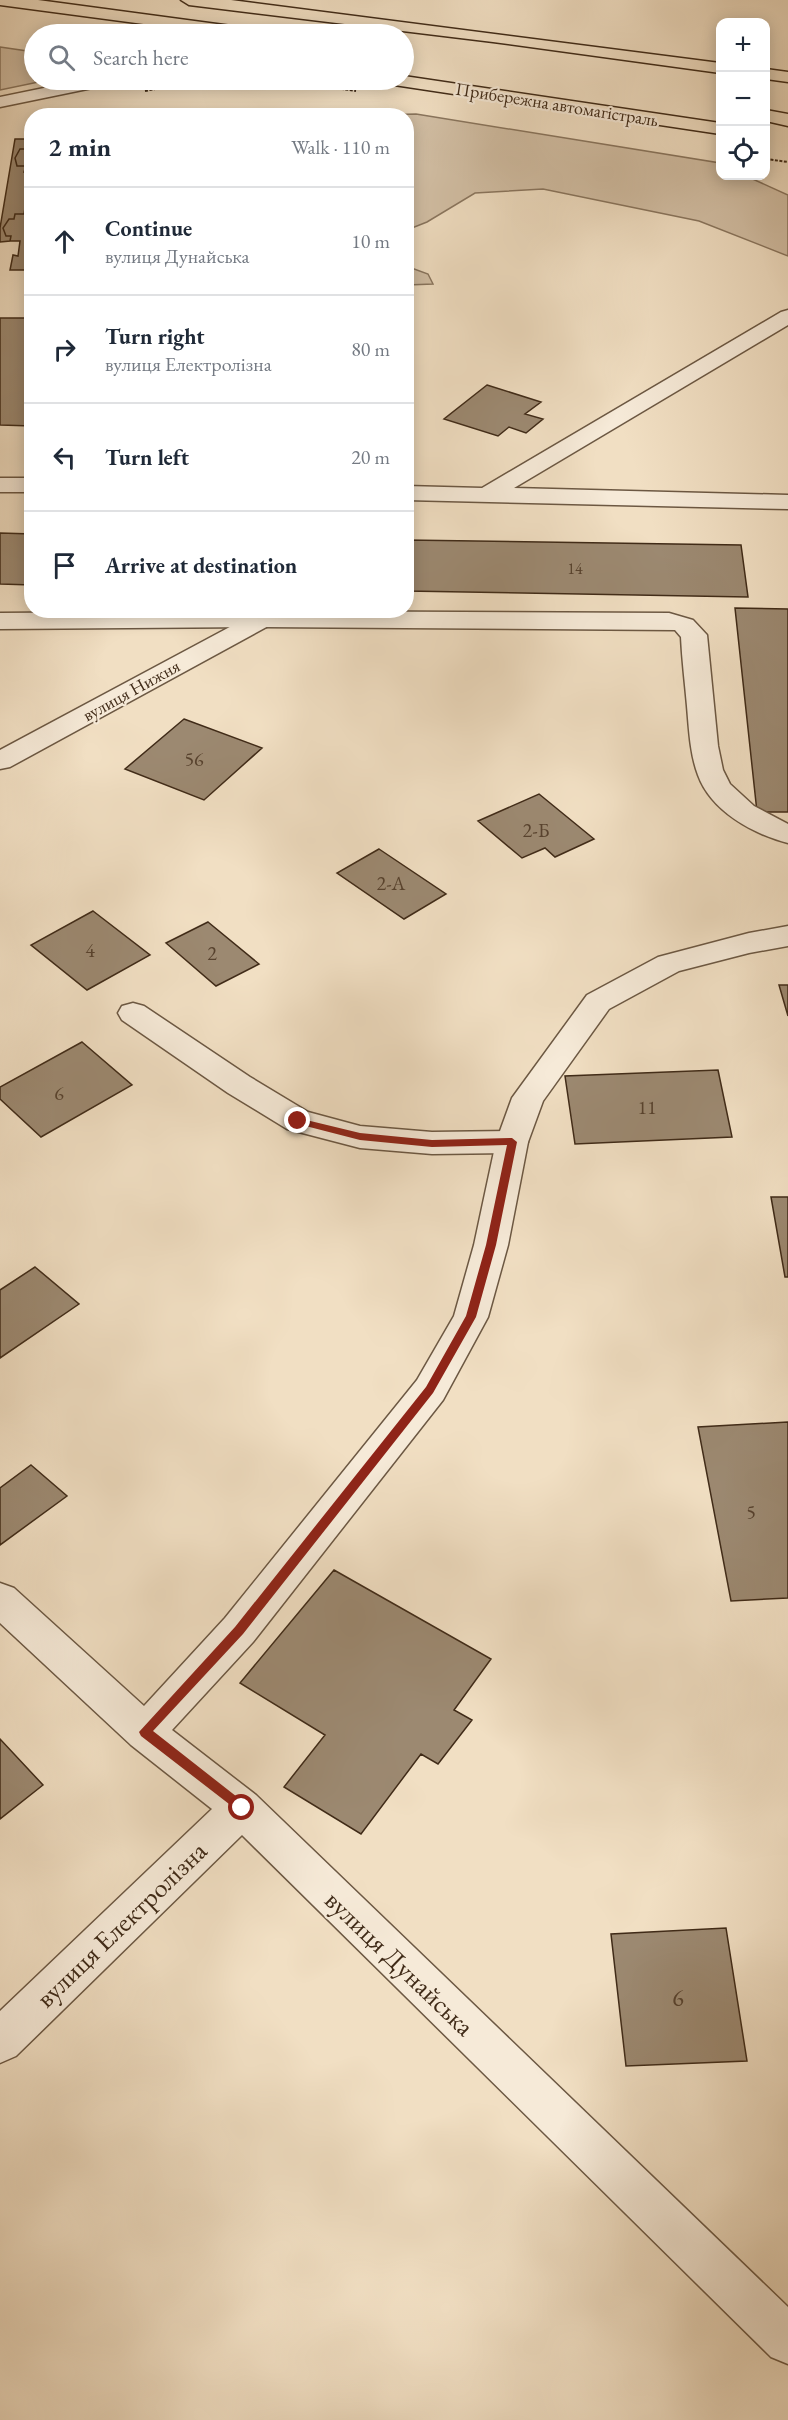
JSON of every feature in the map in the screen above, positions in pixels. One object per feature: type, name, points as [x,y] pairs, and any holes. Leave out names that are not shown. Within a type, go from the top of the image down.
[{"type":"main road","points":[[0,0],[179,24]]},
{"type":"main road","points":[[189,0],[386,24]]},
{"type":"main road","points":[[414,27],[716,67]]},
{"type":"main road","name":"Прибережна автомагістраль","points":[[414,83],[716,128]]},
{"type":"main road","points":[[770,117],[788,120]]},
{"type":"street","points":[[0,102],[58,90]]},
{"type":"street","points":[[486,495],[788,316]]},
{"type":"street","points":[[0,485],[24,485]]},
{"type":"street","points":[[414,493],[788,502]]},
{"type":"street","name":"вулиця Нижня","points":[[0,761],[262,619]]},
{"type":"street","points":[[0,621],[654,620],[684,625],[694,635],[704,740],[713,778],[728,798],[747,813],[764,825],[788,834]]},
{"type":"street","points":[[145,1732],[239,1630],[430,1390],[471,1317],[491,1245],[512,1142],[528,1098],[598,1002],[669,964],[749,943],[788,936]]},
{"type":"street","points":[[133,1013],[239,1085],[298,1121],[360,1137],[432,1143],[512,1142]]},
{"type":"street","name":"вулиця Дунайська","points":[[0,1599],[145,1732],[242,1808],[788,2340]]},
{"type":"street","name":"вулиця Електролізна","points":[[0,2041],[242,1808]]},
{"type":"shaded area","points":[[0,47],[24,51],[24,85],[0,90]]},
{"type":"shaded area","points":[[414,114],[716,162],[716,180],[755,180],[788,195],[788,256],[699,221],[543,189],[475,193],[427,222],[414,227]]},
{"type":"shaded area","points":[[414,269],[428,274],[433,284],[414,285]]},
{"type":"building","points":[[15,139],[24,139],[24,149],[20,149],[15,158],[17,166],[24,166],[24,214],[15,214],[14,219],[9,219],[3,228],[6,236],[11,236],[10,241],[0,242],[0,228]]},
{"type":"building","points":[[20,149],[24,149],[24,166],[17,166],[15,158]]},
{"type":"building","points":[[15,214],[24,214],[24,270],[10,270],[13,255],[18,256],[20,241],[10,241],[11,236],[6,236],[3,228],[9,219],[14,219]]},
{"type":"building","points":[[0,318],[24,318],[24,426],[0,425]]},
{"type":"building","points":[[487,385],[541,402],[525,414],[543,419],[526,433],[509,427],[498,436],[444,419]]},
{"type":"building","points":[[0,533],[24,534],[24,585],[0,584]]},
{"type":"building","points":[[414,540],[741,545],[748,597],[414,591]]},
{"type":"building","points":[[735,608],[788,609],[788,812],[757,812]]},
{"type":"building","points":[[184,719],[262,748],[204,800],[125,769]]},
{"type":"building","points":[[539,794],[594,839],[555,857],[545,848],[522,858],[478,821]]},
{"type":"building","points":[[379,849],[446,894],[404,919],[337,873]]},
{"type":"building","points":[[93,911],[150,955],[87,990],[31,945]]},
{"type":"building","points":[[208,922],[259,964],[216,986],[166,943]]},
{"type":"building","points":[[779,985],[788,985],[788,1016]]},
{"type":"building","points":[[82,1042],[132,1085],[41,1137],[0,1099],[0,1087]]},
{"type":"building","points":[[718,1070],[732,1137],[575,1144],[565,1076]]},
{"type":"building","points":[[771,1197],[788,1197],[788,1277],[785,1277]]},
{"type":"building","points":[[35,1267],[79,1304],[0,1358],[0,1290]]},
{"type":"building","points":[[788,1422],[788,1598],[731,1601],[698,1427]]},
{"type":"building","points":[[31,1465],[67,1496],[0,1545],[0,1488]]},
{"type":"building","points":[[334,1570],[491,1659],[454,1710],[472,1720],[438,1764],[421,1754],[361,1834],[284,1787],[325,1735],[240,1683]]},
{"type":"building","points":[[0,1739],[43,1785],[0,1819]]},
{"type":"building","points":[[726,1928],[747,2061],[626,2066],[611,1934]]},
{"type":"route","points":[[242,1808],[145,1732],[239,1630],[430,1390],[471,1317],[491,1245],[512,1142],[432,1143],[360,1137],[298,1121]]}]
